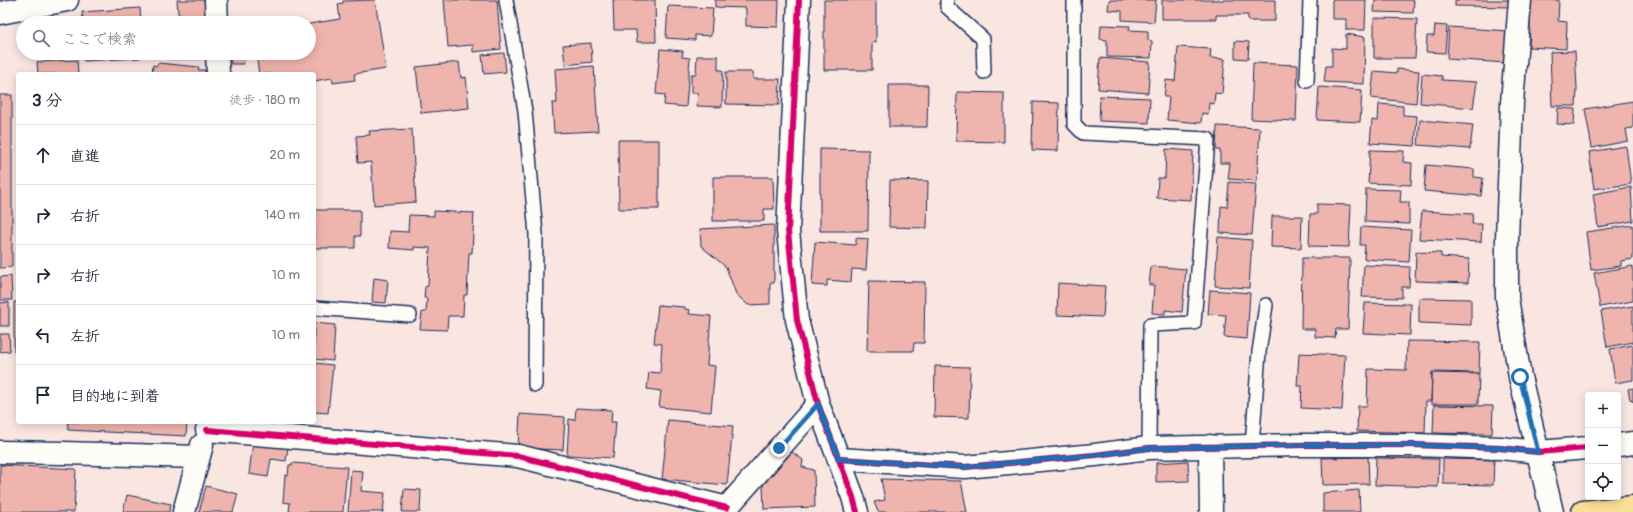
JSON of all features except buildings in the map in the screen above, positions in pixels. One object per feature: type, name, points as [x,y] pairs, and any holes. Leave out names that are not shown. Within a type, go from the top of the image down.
[{"type":"highway","points":[[1583,512],[1633,506]]},
{"type":"street","points":[[0,12],[67,0]]},
{"type":"street","points":[[216,0],[217,16]]},
{"type":"street","points":[[799,0],[788,231],[797,320],[818,404],[853,497],[857,512]]},
{"type":"street","points":[[1520,0],[1512,111],[1507,239],[1507,298],[1520,377],[1552,512]]},
{"type":"street","points":[[217,60],[218,72]]},
{"type":"street","points":[[184,512],[207,426],[518,456],[725,510],[818,404]]},
{"type":"street","points":[[1621,445],[1633,443]]},
{"type":"street","points":[[839,459],[965,467],[1095,455],[1150,448],[1210,446],[1414,445],[1500,448],[1538,452],[1585,448]]},
{"type":"street","points":[[1210,446],[1211,512]]},
{"type":"street","points":[[0,452],[198,457]]},
{"type":"lane","points":[[506,0],[525,111],[536,234],[535,385]]},
{"type":"lane","points":[[947,0],[947,7],[983,39],[984,72]]},
{"type":"lane","points":[[1074,0],[1074,124],[1083,133],[1208,139],[1194,323],[1150,325],[1150,448]]},
{"type":"lane","points":[[1307,81],[1310,0]]},
{"type":"lane","points":[[1252,446],[1259,352],[1266,304]]},
{"type":"lane","points":[[316,308],[410,315]]},
{"type":"cycle path","points":[[799,0],[788,231],[797,320],[818,404],[853,497],[857,512]]},
{"type":"cycle path","points":[[207,430],[518,456],[727,508]]},
{"type":"cycle path","points":[[839,459],[965,467],[1095,455],[1149,448],[1300,445],[1415,445],[1500,448],[1538,452],[1585,448]]},
{"type":"route","points":[[779,448],[818,404],[839,459],[965,467],[1095,455],[1150,448],[1300,445],[1414,445],[1500,448],[1538,452],[1520,377]]}]
